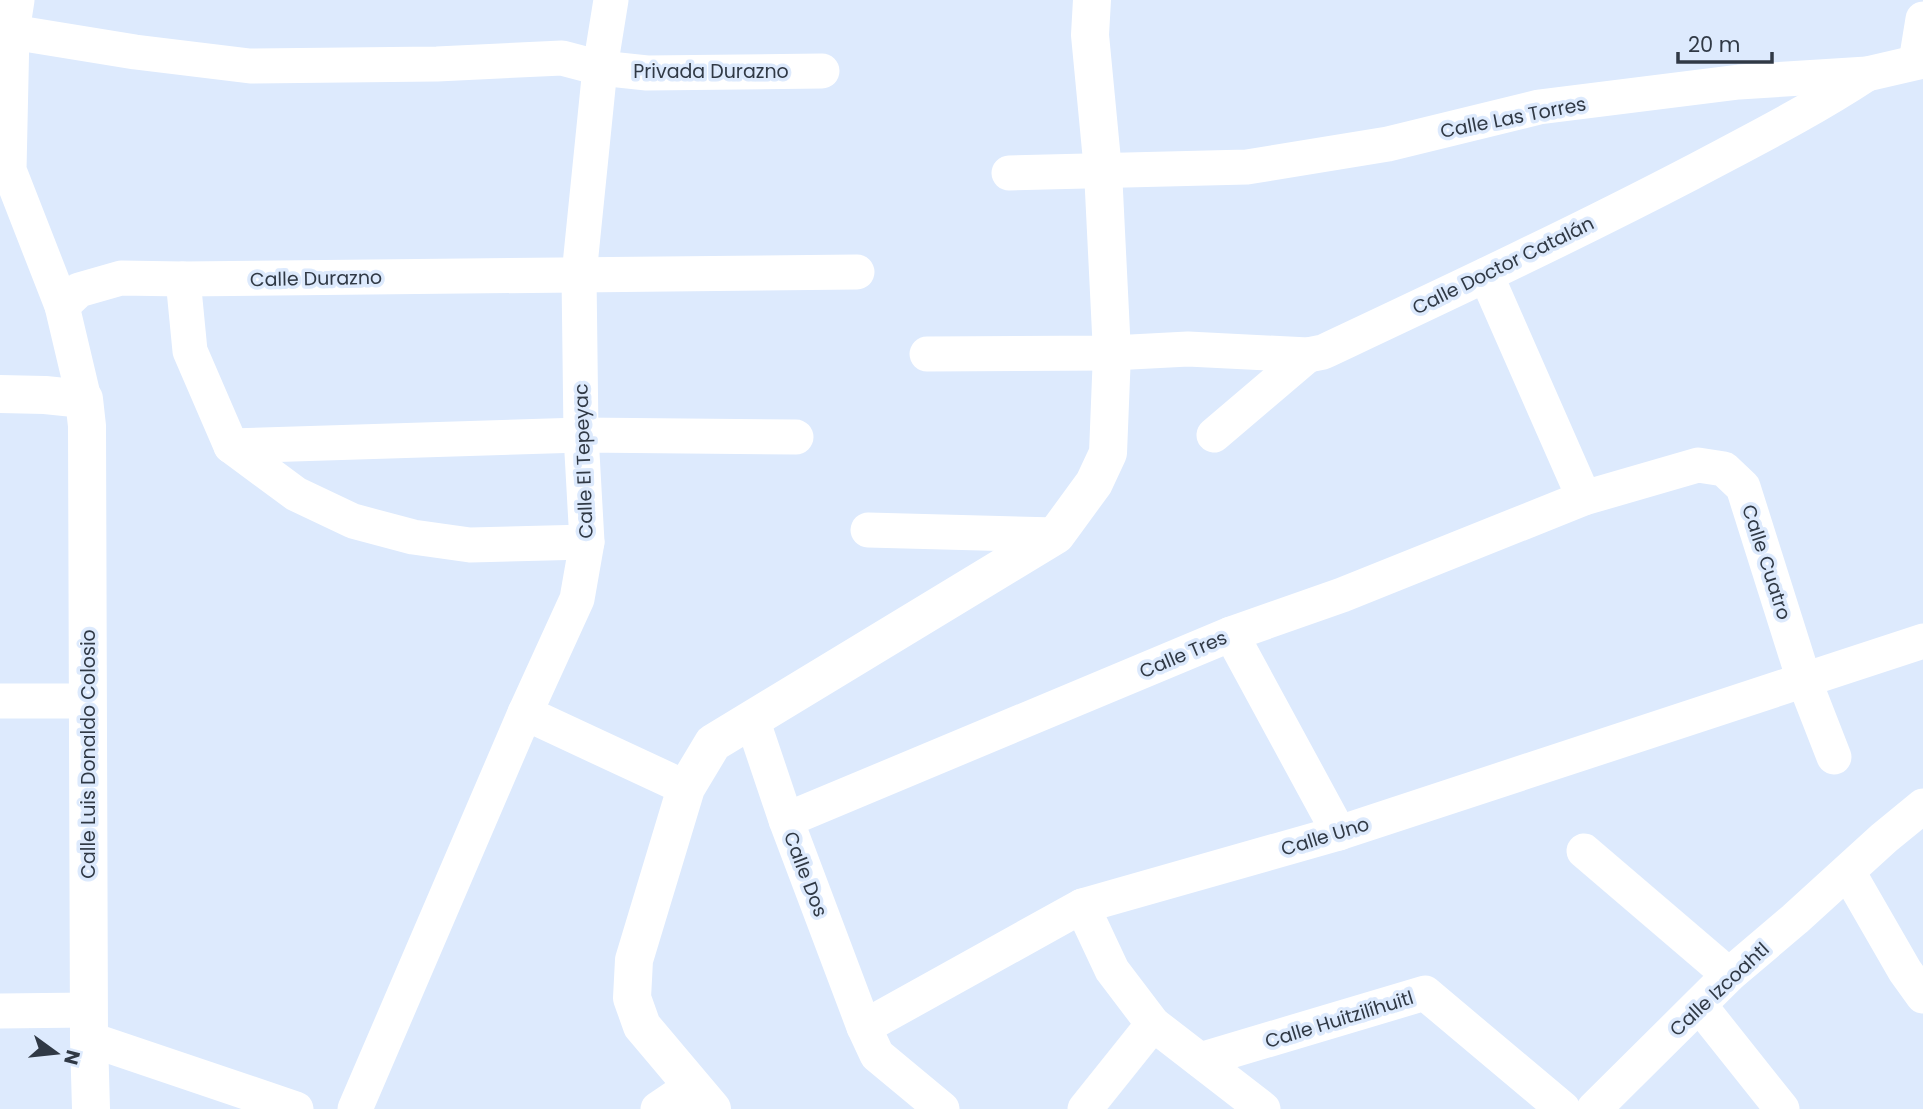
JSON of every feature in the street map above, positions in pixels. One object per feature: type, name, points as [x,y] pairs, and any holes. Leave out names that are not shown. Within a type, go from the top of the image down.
[{"type":"street","name":"Calle El Tepeyac","points":[[355,1109],[525,713],[578,599],[587,542],[581,435],[579,275],[600,68],[611,0]]},
{"type":"street","points":[[658,1109],[702,1097],[642,1026],[632,998],[634,960],[686,788],[713,743],[1056,535],[1094,483],[1108,453],[1112,353],[1103,171],[1090,35],[1092,0]]},
{"type":"street","name":"Privada Durazno","points":[[10,17],[135,52],[250,66],[437,64],[562,58],[600,68],[647,73],[822,71]]},
{"type":"street","points":[[0,394],[44,394],[84,399],[62,306],[5,171],[10,17]]},
{"type":"street","points":[[1919,61],[1923,19]]},
{"type":"street","name":"Calle Las Torres","points":[[1009,173],[1247,167],[1388,144],[1539,107],[1739,82],[1867,74],[1919,61]]},
{"type":"street","name":"Calle Doctor Catalán","points":[[927,354],[1112,353],[1188,349],[1308,355],[1323,352],[1658,190],[1821,105],[1867,74]]},
{"type":"street","name":"Calle Durazno","points":[[62,306],[79,290],[121,278],[857,272]]},
{"type":"street","points":[[1486,275],[1584,498]]},
{"type":"street","points":[[183,279],[190,351],[231,446],[296,494],[353,521],[413,537],[470,545],[587,542]]},
{"type":"street","points":[[1214,435],[1308,355]]},
{"type":"street","name":"Calle Luis Donaldo Colosio","points":[[84,399],[87,426],[89,1025],[92,1109]]},
{"type":"street","points":[[231,446],[581,435],[796,437]]},
{"type":"street","name":"Calle Cuatro","points":[[1584,498],[1698,465],[1724,469],[1743,487],[1804,681],[1834,758]]},
{"type":"street","name":"Calle Tres","points":[[786,820],[1231,634],[1342,596],[1584,498]]},
{"type":"street","points":[[868,530],[1056,535]]},
{"type":"street","points":[[1231,634],[1339,833]]},
{"type":"street","name":"Calle Uno","points":[[863,1027],[1083,906],[1339,833],[1923,641]]},
{"type":"street","points":[[0,701],[88,701]]},
{"type":"street","points":[[525,713],[686,788]]},
{"type":"street","name":"Calle Dos","points":[[752,719],[786,820],[863,1027],[877,1055],[942,1109]]},
{"type":"street","name":"Calle Izcoahtl","points":[[1594,1109],[1730,975],[1923,806]]},
{"type":"street","points":[[1584,850],[1730,975]]},
{"type":"street","points":[[1848,872],[1923,996]]},
{"type":"street","points":[[1083,906],[1112,970],[1153,1024],[1263,1109]]},
{"type":"street","name":"Calle Huitzilíhuitl","points":[[1200,1060],[1425,993],[1563,1109]]},
{"type":"street","points":[[1700,1006],[1782,1109]]},
{"type":"street","points":[[0,1011],[89,1025],[296,1109]]},
{"type":"street","points":[[1085,1109],[1153,1024]]}]
